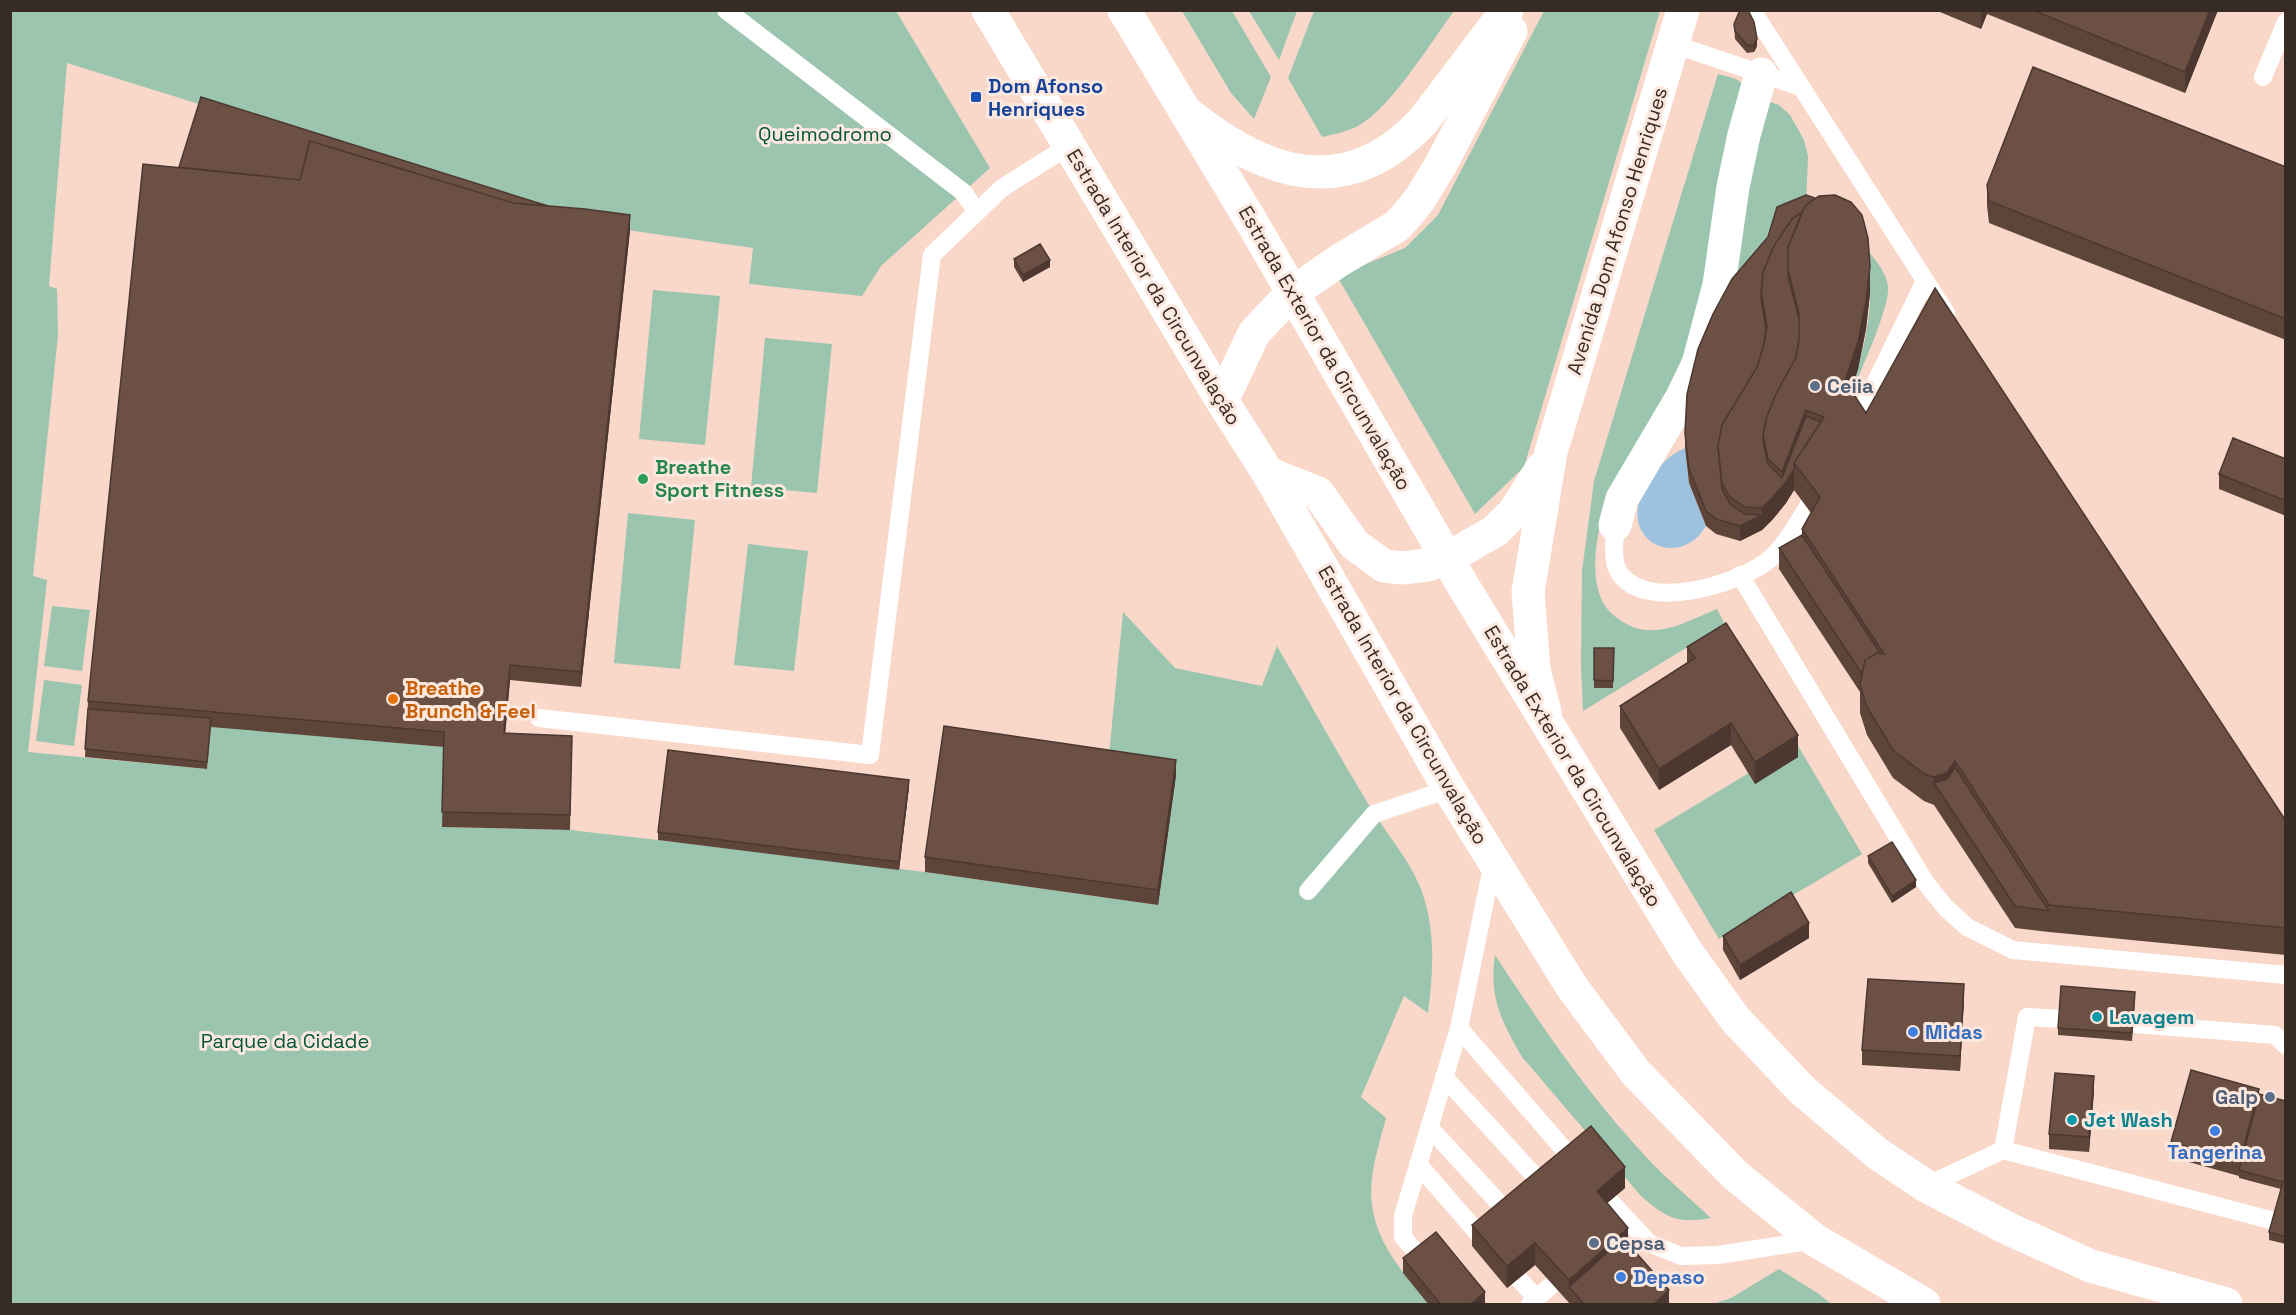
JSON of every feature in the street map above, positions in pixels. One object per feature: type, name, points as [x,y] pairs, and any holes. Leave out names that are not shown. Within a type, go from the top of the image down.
[{"type":"main road","name":"Estrada Interior da Circunvalação","points":[[988,10],[1222,401],[1268,473],[1449,789],[1572,987],[1636,1073],[1735,1174],[1815,1240],[1913,1302]]},
{"type":"main road","name":"Estrada Exterior da Circunvalação","points":[[1124,10],[1550,728],[1687,952],[1735,1018],[1802,1090],[1878,1154],[1926,1186],[2011,1230],[2091,1266],[2226,1305]]},
{"type":"main road","points":[[1183,109],[1214,135],[1265,161],[1303,172],[1347,170],[1369,163],[1407,138],[1423,121],[1507,10]]},
{"type":"main road","points":[[1222,401],[1254,333],[1272,311],[1292,293],[1340,260],[1397,226],[1420,199],[1521,10]]},
{"type":"main road","name":"Avenida Dom Afonso Henriques","points":[[1551,452],[1683,10]]},
{"type":"main road","points":[[1615,525],[1622,500],[1667,424],[1698,364],[1719,285],[1733,187],[1744,135],[1761,74]]},
{"type":"main road","points":[[1268,473],[1318,493],[1354,544],[1384,566],[1402,568],[1427,566],[1448,558],[1495,531],[1514,512],[1531,488],[1551,452]]},
{"type":"main road","points":[[1550,728],[1534,670],[1528,592],[1551,452]]},
{"type":"lane","points":[[726,10],[963,192],[977,212]]},
{"type":"lane","points":[[1752,10],[1958,331]]},
{"type":"lane","points":[[2263,77],[2286,22]]},
{"type":"lane","points":[[1673,44],[1801,87]]},
{"type":"lane","points":[[539,718],[870,755],[932,255],[1002,188],[1069,146]]},
{"type":"lane","points":[[1844,446],[1925,281]]},
{"type":"lane","points":[[1615,525],[1614,551],[1619,573],[1631,585],[1661,594],[1708,587],[1740,575],[1767,561],[1795,526],[1832,466]]},
{"type":"lane","points":[[1740,575],[1925,882],[1946,907],[1968,927],[2013,950],[2286,975]]},
{"type":"lane","points":[[1308,891],[1374,814],[1449,789]]},
{"type":"lane","points":[[1421,1258],[1403,1237],[1403,1216],[1459,1028],[1493,861]]},
{"type":"lane","points":[[2003,1150],[2027,1017],[2275,1035],[2286,1046]]},
{"type":"lane","points":[[1459,1028],[1574,1161]]},
{"type":"lane","points":[[1444,1077],[1544,1186]]},
{"type":"lane","points":[[1429,1127],[1510,1215]]},
{"type":"lane","points":[[1926,1186],[2003,1150],[2286,1224]]},
{"type":"lane","points":[[1418,1164],[1482,1238]]},
{"type":"lane","points":[[1610,1202],[1619,1226],[1649,1243],[1681,1256],[1718,1255],[1815,1240]]},
{"type":"lane","points":[[1518,1278],[1533,1302],[1552,1284]]},
{"type":"green space","points":[[1314,10],[1454,11],[1384,105],[1358,126],[1322,137],[1288,78]]},
{"type":"green space","name":"Parque da Cidade","points":[[10,11],[896,11],[990,168],[881,266],[862,296],[749,284],[753,248],[585,224],[67,63],[49,286],[57,289],[58,335],[33,576],[47,580],[28,752],[207,769],[211,726],[444,747],[443,827],[570,830],[925,872],[1158,905],[1108,765],[1123,612],[1175,668],[1262,686],[1277,646],[1357,785],[1413,872],[1419,883],[1427,910],[1432,939],[1428,1013],[1404,996],[1361,1097],[1386,1118],[1372,1183],[1371,1194],[1375,1220],[1393,1259],[1429,1304],[11,1304]]},
{"type":"green space","points":[[1182,11],[1232,11],[1271,77],[1254,119],[1231,93]]},
{"type":"green space","points":[[1249,11],[1297,11],[1279,60]]},
{"type":"green space","points":[[1544,11],[1660,11],[1524,467],[1475,514],[1337,276],[1405,248],[1438,215]]},
{"type":"green space","points":[[1718,74],[1736,79],[1743,87],[1696,315],[1683,356],[1669,387],[1609,497],[1599,529],[1595,560],[1598,591],[1604,604],[1612,614],[1625,623],[1638,629],[1663,629],[1717,609],[1725,624],[1583,711],[1582,571],[1594,481]]},
{"type":"green space","points":[[1767,101],[1779,105],[1790,115],[1804,140],[1808,156],[1806,209],[1732,294],[1739,239]]},
{"type":"green space","points":[[1862,243],[1884,274],[1888,286],[1887,296],[1878,328],[1845,409],[1868,323],[1870,294]]},
{"type":"green space","points":[[653,290],[720,296],[705,445],[639,439]]},
{"type":"green space","points":[[765,338],[832,344],[817,493],[751,487]]},
{"type":"green space","points":[[628,513],[695,520],[680,669],[614,663]]},
{"type":"green space","points":[[748,544],[808,551],[794,671],[734,665]]},
{"type":"green space","points":[[52,606],[90,610],[82,671],[44,666]]},
{"type":"green space","points":[[44,680],[82,685],[74,746],[36,741]]},
{"type":"green space","points":[[1797,744],[1862,854],[1719,939],[1654,830]]},
{"type":"green space","points":[[1495,955],[1587,1088],[1657,1168],[1711,1218],[1690,1220],[1673,1218],[1658,1210],[1641,1196],[1522,1057],[1498,1008],[1494,984]]},
{"type":"green space","points":[[1779,1269],[1831,1304],[1713,1304],[1731,1298]]},
{"type":"water","points":[[1685,448],[1689,483],[1706,526],[1694,540],[1680,547],[1665,547],[1652,542],[1642,532],[1638,517],[1640,499],[1651,478],[1662,464]]},
{"type":"building","points":[[1740,10],[1748,10],[1754,22],[1757,39],[1754,45],[1747,45],[1735,31],[1734,24]]},
{"type":"building","points":[[2032,10],[2210,10],[2185,72]]},
{"type":"building","points":[[2033,67],[2286,167],[2286,319],[1989,201],[1987,185]]},
{"type":"building","points":[[201,97],[548,206],[513,203],[310,141],[300,180],[179,167]]},
{"type":"building","points":[[310,141],[513,203],[630,215],[581,672],[510,665],[504,733],[572,736],[570,815],[442,812],[444,732],[88,701],[143,164],[300,180]]},
{"type":"building","points":[[1806,195],[1815,198],[1792,219],[1775,244],[1763,272],[1761,298],[1766,330],[1764,344],[1757,367],[1722,425],[1718,446],[1722,489],[1730,504],[1745,514],[1762,515],[1740,526],[1716,519],[1706,511],[1689,469],[1685,433],[1687,394],[1698,349],[1732,279],[1768,237],[1777,207]]},
{"type":"building","points":[[1835,195],[1851,202],[1862,215],[1868,238],[1870,266],[1858,342],[1845,381],[1866,413],[1935,288],[2286,821],[2286,928],[2049,905],[1955,761],[1947,773],[1934,777],[1924,774],[1893,750],[1867,707],[1860,685],[1865,660],[1877,653],[1884,654],[1802,529],[1820,497],[1794,463],[1824,417],[1806,410],[1782,472],[1768,459],[1763,435],[1775,396],[1796,357],[1799,339],[1799,313],[1788,270],[1788,247],[1805,206],[1819,196]]},
{"type":"building","points":[[1802,212],[1788,247],[1788,276],[1799,319],[1799,340],[1796,357],[1775,396],[1763,435],[1768,464],[1782,478],[1806,416],[1821,422],[1794,463],[1794,469],[1786,482],[1773,497],[1762,508],[1745,507],[1730,497],[1722,483],[1718,446],[1722,425],[1757,367],[1764,344],[1767,326],[1761,292],[1763,272],[1775,244],[1792,219]]},
{"type":"building","points":[[1040,244],[1050,260],[1023,275],[1014,259]]},
{"type":"building","points":[[2233,438],[2286,459],[2286,501],[2219,474]]},
{"type":"building","points":[[1802,535],[1880,653],[1865,660],[1862,674],[1779,548]]},
{"type":"building","points":[[1726,623],[1798,735],[1755,762],[1731,723],[1659,769],[1620,706],[1695,658],[1687,647]]},
{"type":"building","points":[[1594,648],[1614,648],[1613,681],[1594,680]]},
{"type":"building","points":[[88,709],[211,718],[207,762],[85,749]]},
{"type":"building","points":[[944,726],[1176,760],[1158,890],[925,857]]},
{"type":"building","points":[[668,750],[909,780],[899,862],[658,832]]},
{"type":"building","points":[[1955,767],[2049,911],[2015,906],[1934,783],[1947,779]]},
{"type":"building","points":[[1892,842],[1916,880],[1892,896],[1868,856]]},
{"type":"building","points":[[1791,892],[1809,923],[1740,965],[1723,936]]},
{"type":"building","name":"Midas","points":[[1868,979],[1964,984],[1960,1056],[1862,1050]]},
{"type":"building","name":"Lavagem","points":[[2061,986],[2135,992],[2132,1033],[2058,1028]]},
{"type":"building","name":"Tangerina","points":[[2191,1070],[2259,1089],[2240,1161],[2171,1142]]},
{"type":"building","name":"Jet Wash","points":[[2055,1073],[2094,1076],[2089,1137],[2049,1134]]},
{"type":"building","points":[[2259,1094],[2286,1101],[2286,1237],[2269,1232],[2283,1182],[2239,1170]]},
{"type":"building","points":[[1591,1126],[1625,1167],[1597,1191],[1628,1228],[1569,1280],[1535,1243],[1507,1266],[1472,1225]]},
{"type":"building","points":[[1436,1232],[1485,1292],[1470,1305],[1441,1305],[1403,1258]]},
{"type":"building","name":"Depaso","points":[[1623,1238],[1669,1290],[1653,1305],[1585,1305],[1569,1287]]},
{"type":"place","name":"Dom Afonso Henriques","points":[[976,97]]},
{"type":"place","name":"Ceiia","points":[[1815,386]]},
{"type":"place","name":"Breathe Sport Fitness","points":[[643,479]]},
{"type":"place","name":"Breathe Brunch & Feel","points":[[393,699]]},
{"type":"place","name":"Lavagem","points":[[2097,1017]]},
{"type":"place","name":"Midas","points":[[1913,1032]]},
{"type":"place","name":"Galp","points":[[2270,1097]]},
{"type":"place","name":"Jet Wash","points":[[2072,1120]]},
{"type":"place","name":"Tangerina","points":[[2215,1131]]},
{"type":"place","name":"Cepsa","points":[[1594,1243]]},
{"type":"place","name":"Depaso","points":[[1621,1277]]},
{"type":"park label","name":"Queimodromo","points":[[825,134]]}]
